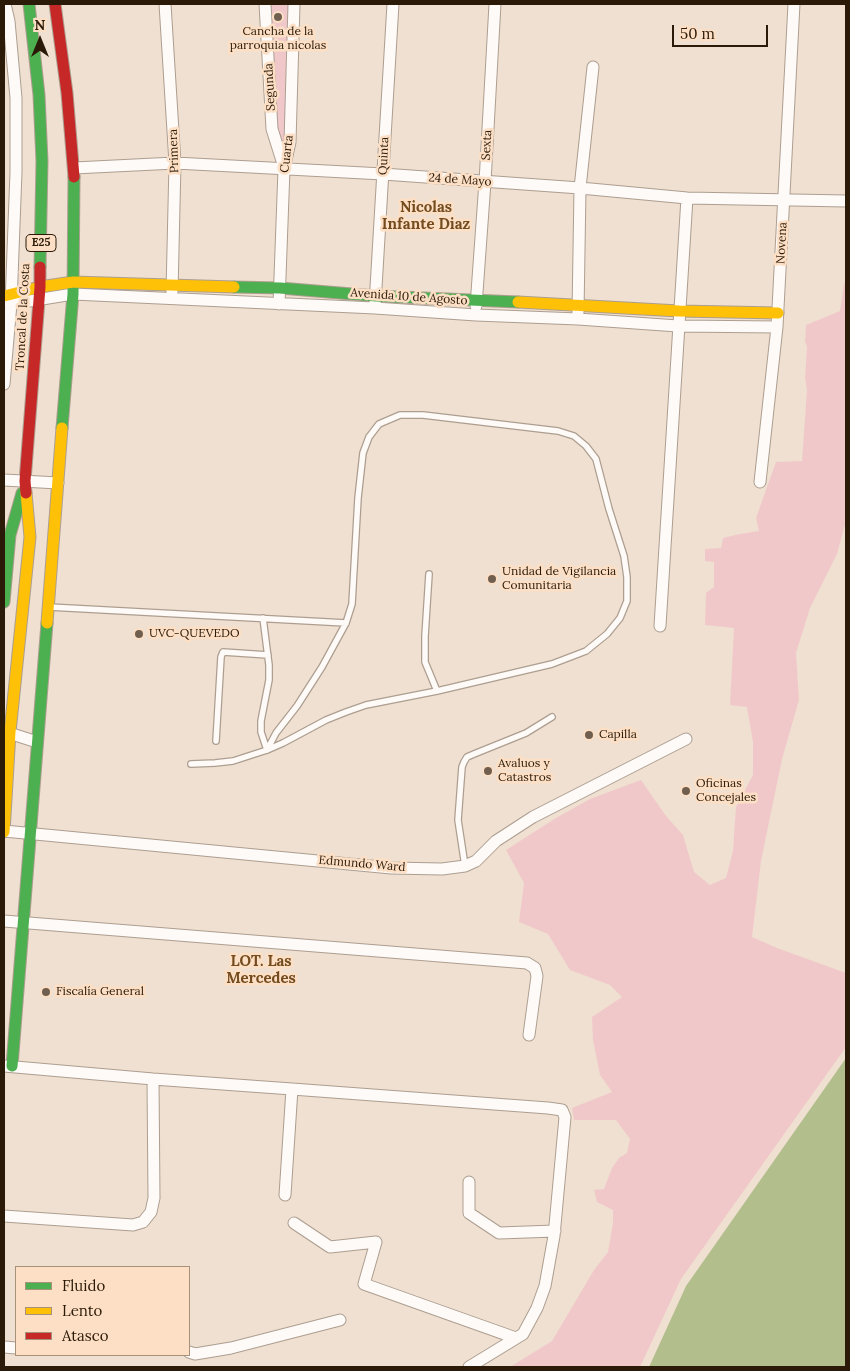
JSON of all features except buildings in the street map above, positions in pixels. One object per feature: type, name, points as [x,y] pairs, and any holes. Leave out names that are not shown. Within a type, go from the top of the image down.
[{"type":"main road","name":"Troncal de la Costa","points":[[4,832],[7,732],[30,537],[25,481],[40,300],[42,161],[39,95],[29,4]]},
{"type":"main road","points":[[8,1066],[23,922],[73,288],[74,168],[67,93],[55,4]]},
{"type":"main road","name":"Avenida 10 de Agosto","points":[[7,299],[40,287],[172,285],[280,288],[376,296],[476,299],[679,311],[778,313]]},
{"type":"main road","name":"Troncal de la Costa","points":[[4,602],[10,535],[25,481]]},
{"type":"street","points":[[4,384],[7,299],[16,172],[16,98],[6,4]]},
{"type":"street","name":"Primera","points":[[165,4],[175,163],[172,299]]},
{"type":"street","name":"Segunda","points":[[265,4],[272,129],[284,169]]},
{"type":"street","name":"Cuarta","points":[[279,304],[284,169],[290,142],[294,4]]},
{"type":"street","name":"Quinta","points":[[375,308],[393,4]]},
{"type":"street","name":"Sexta","points":[[476,315],[486,182],[495,4]]},
{"type":"street","name":"Novena","points":[[760,482],[778,313],[794,4]]},
{"type":"street","points":[[578,319],[580,188],[593,68]]},
{"type":"street","name":"24 de Mayo","points":[[74,168],[175,163],[383,174],[580,188],[687,198],[846,201]]},
{"type":"street","points":[[660,626],[687,198]]},
{"type":"street","name":"Avenida 10 de Agosto","points":[[7,299],[40,300],[73,288],[172,299],[375,308],[678,326],[777,327]]},
{"type":"street","points":[[4,480],[58,484]]},
{"type":"street","points":[[7,732],[37,742]]},
{"type":"street","name":"Edmundo Ward","points":[[4,832],[391,868],[442,869],[465,866],[476,861],[496,841],[533,817],[686,739]]},
{"type":"street","points":[[7,748],[37,742]]},
{"type":"street","points":[[4,921],[527,963],[535,968],[537,976],[529,1035]]},
{"type":"street","points":[[8,1066],[562,1110],[564,1117],[555,1231],[545,1286],[537,1308],[523,1334],[469,1367]]},
{"type":"street","points":[[4,1216],[133,1224],[143,1222],[150,1212],[154,1198],[153,1079]]},
{"type":"street","points":[[285,1195],[292,1089]]},
{"type":"street","points":[[469,1182],[469,1213],[499,1233],[555,1231]]},
{"type":"street","points":[[294,1223],[330,1247],[376,1242],[364,1284],[516,1338]]},
{"type":"street","points":[[190,1352],[195,1354],[231,1348],[340,1320]]},
{"type":"lane","points":[[191,764],[233,761],[267,750],[283,744],[326,720],[366,705],[437,691],[552,664],[586,651],[607,634],[620,618],[627,601],[627,577],[624,556],[596,459],[586,446],[574,436],[558,431],[423,415],[400,415],[379,424],[369,437],[363,452],[358,498],[352,604],[346,623],[322,667],[297,706],[276,733],[267,750]]},
{"type":"lane","points":[[429,574],[424,662],[437,691]]},
{"type":"lane","points":[[48,607],[346,623]]},
{"type":"lane","points":[[263,618],[270,665],[261,721],[261,732],[267,750]]},
{"type":"lane","points":[[216,741],[221,657],[223,652],[268,655]]},
{"type":"lane","points":[[465,866],[458,820],[464,762],[467,757],[526,733],[552,717]]},
{"type":"shaded area","name":"Cancha de la parroquia nicolas","points":[[266,4],[290,4],[290,30],[266,30]]},
{"type":"shaded area","points":[[270,33],[289,33],[287,137],[283,153],[272,125]]},
{"type":"shaded area","points":[[846,280],[846,521],[837,554],[810,608],[796,653],[799,700],[782,759],[761,861],[752,937],[846,973],[846,1047],[681,1279],[640,1367],[510,1367],[552,1341],[594,1270],[608,1252],[613,1223],[613,1210],[597,1202],[594,1190],[604,1189],[612,1168],[619,1158],[627,1153],[630,1139],[616,1120],[574,1120],[572,1108],[612,1092],[600,1075],[593,1040],[592,1017],[622,997],[610,985],[570,970],[548,934],[519,922],[524,883],[506,850],[590,799],[641,780],[666,816],[683,835],[694,872],[710,885],[726,878],[733,851],[736,807],[753,775],[753,742],[747,707],[730,705],[734,628],[705,625],[706,593],[714,587],[714,562],[705,561],[705,549],[721,548],[723,538],[759,531],[756,518],[776,462],[802,461],[807,390],[805,378],[806,325],[840,311]]},
{"type":"shaded area","points":[[846,1058],[846,1367],[649,1367],[686,1286]]},
{"type":"traffic: fast","points":[[29,4],[39,95],[42,161],[40,267]]},
{"type":"traffic: fast","points":[[62,428],[73,294],[74,177]]},
{"type":"traffic: fast","points":[[234,287],[518,302]]},
{"type":"traffic: fast","points":[[4,602],[10,535],[22,493]]},
{"type":"traffic: fast","points":[[12,1066],[47,623]]},
{"type":"traffic: slow","points":[[4,296],[40,287],[73,282],[234,287]]},
{"type":"traffic: slow","points":[[518,302],[679,311],[778,313]]},
{"type":"traffic: slow","points":[[47,623],[62,428]]},
{"type":"traffic: slow","points":[[4,832],[10,732],[30,537],[26,493]]},
{"type":"traffic: jam","points":[[55,4],[67,93],[74,177]]},
{"type":"traffic: jam","points":[[26,493],[25,481],[40,267]]},
{"type":"place","name":"Cancha de la parroquia nicolas","points":[[278,17]]},
{"type":"place","name":"Unidad de Vigilancia Comunitaria","points":[[492,579]]},
{"type":"place","name":"UVC-QUEVEDO","points":[[139,634]]},
{"type":"place","name":"Capilla","points":[[589,735]]},
{"type":"place","name":"Avaluos y Catastros","points":[[488,771]]},
{"type":"place","name":"Oficinas Concejales","points":[[686,791]]},
{"type":"place","name":"Fiscalía General","points":[[46,992]]},
{"type":"district","name":"Nicolas Infante Diaz","points":[[426,216]]},
{"type":"district","name":"LOT. Las Mercedes","points":[[261,970]]}]
